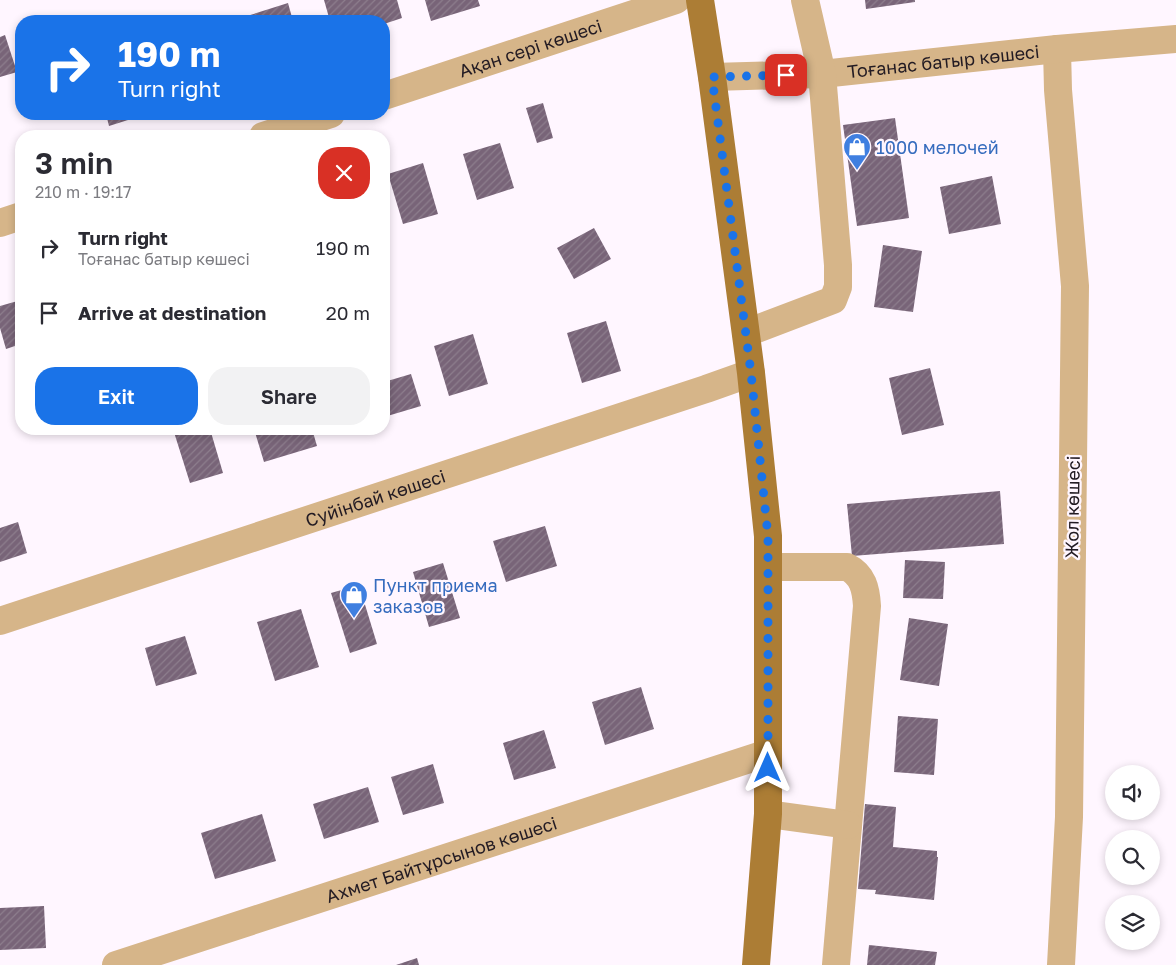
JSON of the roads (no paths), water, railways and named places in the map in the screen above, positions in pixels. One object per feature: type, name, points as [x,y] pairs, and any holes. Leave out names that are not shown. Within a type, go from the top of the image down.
[{"type":"main road","points":[[700,0],[746,333],[768,536],[768,814],[756,965]]},
{"type":"street","name":"Ақан сері көшесі","points":[[390,94],[676,0]]},
{"type":"street","points":[[746,333],[833,300],[838,288],[838,265],[822,74],[806,0]]},
{"type":"street","name":"Тоғанас батыр көшесі","points":[[712,77],[822,74],[1176,38]]},
{"type":"street","name":"Жол көшесі","points":[[1057,49],[1058,90],[1075,286],[1069,816],[1061,965]]},
{"type":"street","points":[[282,130],[312,120]]},
{"type":"street","points":[[0,223],[15,218]]},
{"type":"street","name":"Суйінбай көшесі","points":[[0,621],[697,393],[751,373]]},
{"type":"street","points":[[769,567],[847,567],[856,572],[866,589],[867,606],[836,965]]},
{"type":"street","name":"Ахмет Байтұрсынов көшесі","points":[[116,965],[768,752]]},
{"type":"street","points":[[768,814],[848,825]]},
{"type":"place","name":"1000 мелочей","points":[[857,171]]},
{"type":"place","name":"Пункт приема заказов","points":[[354,619]]}]
